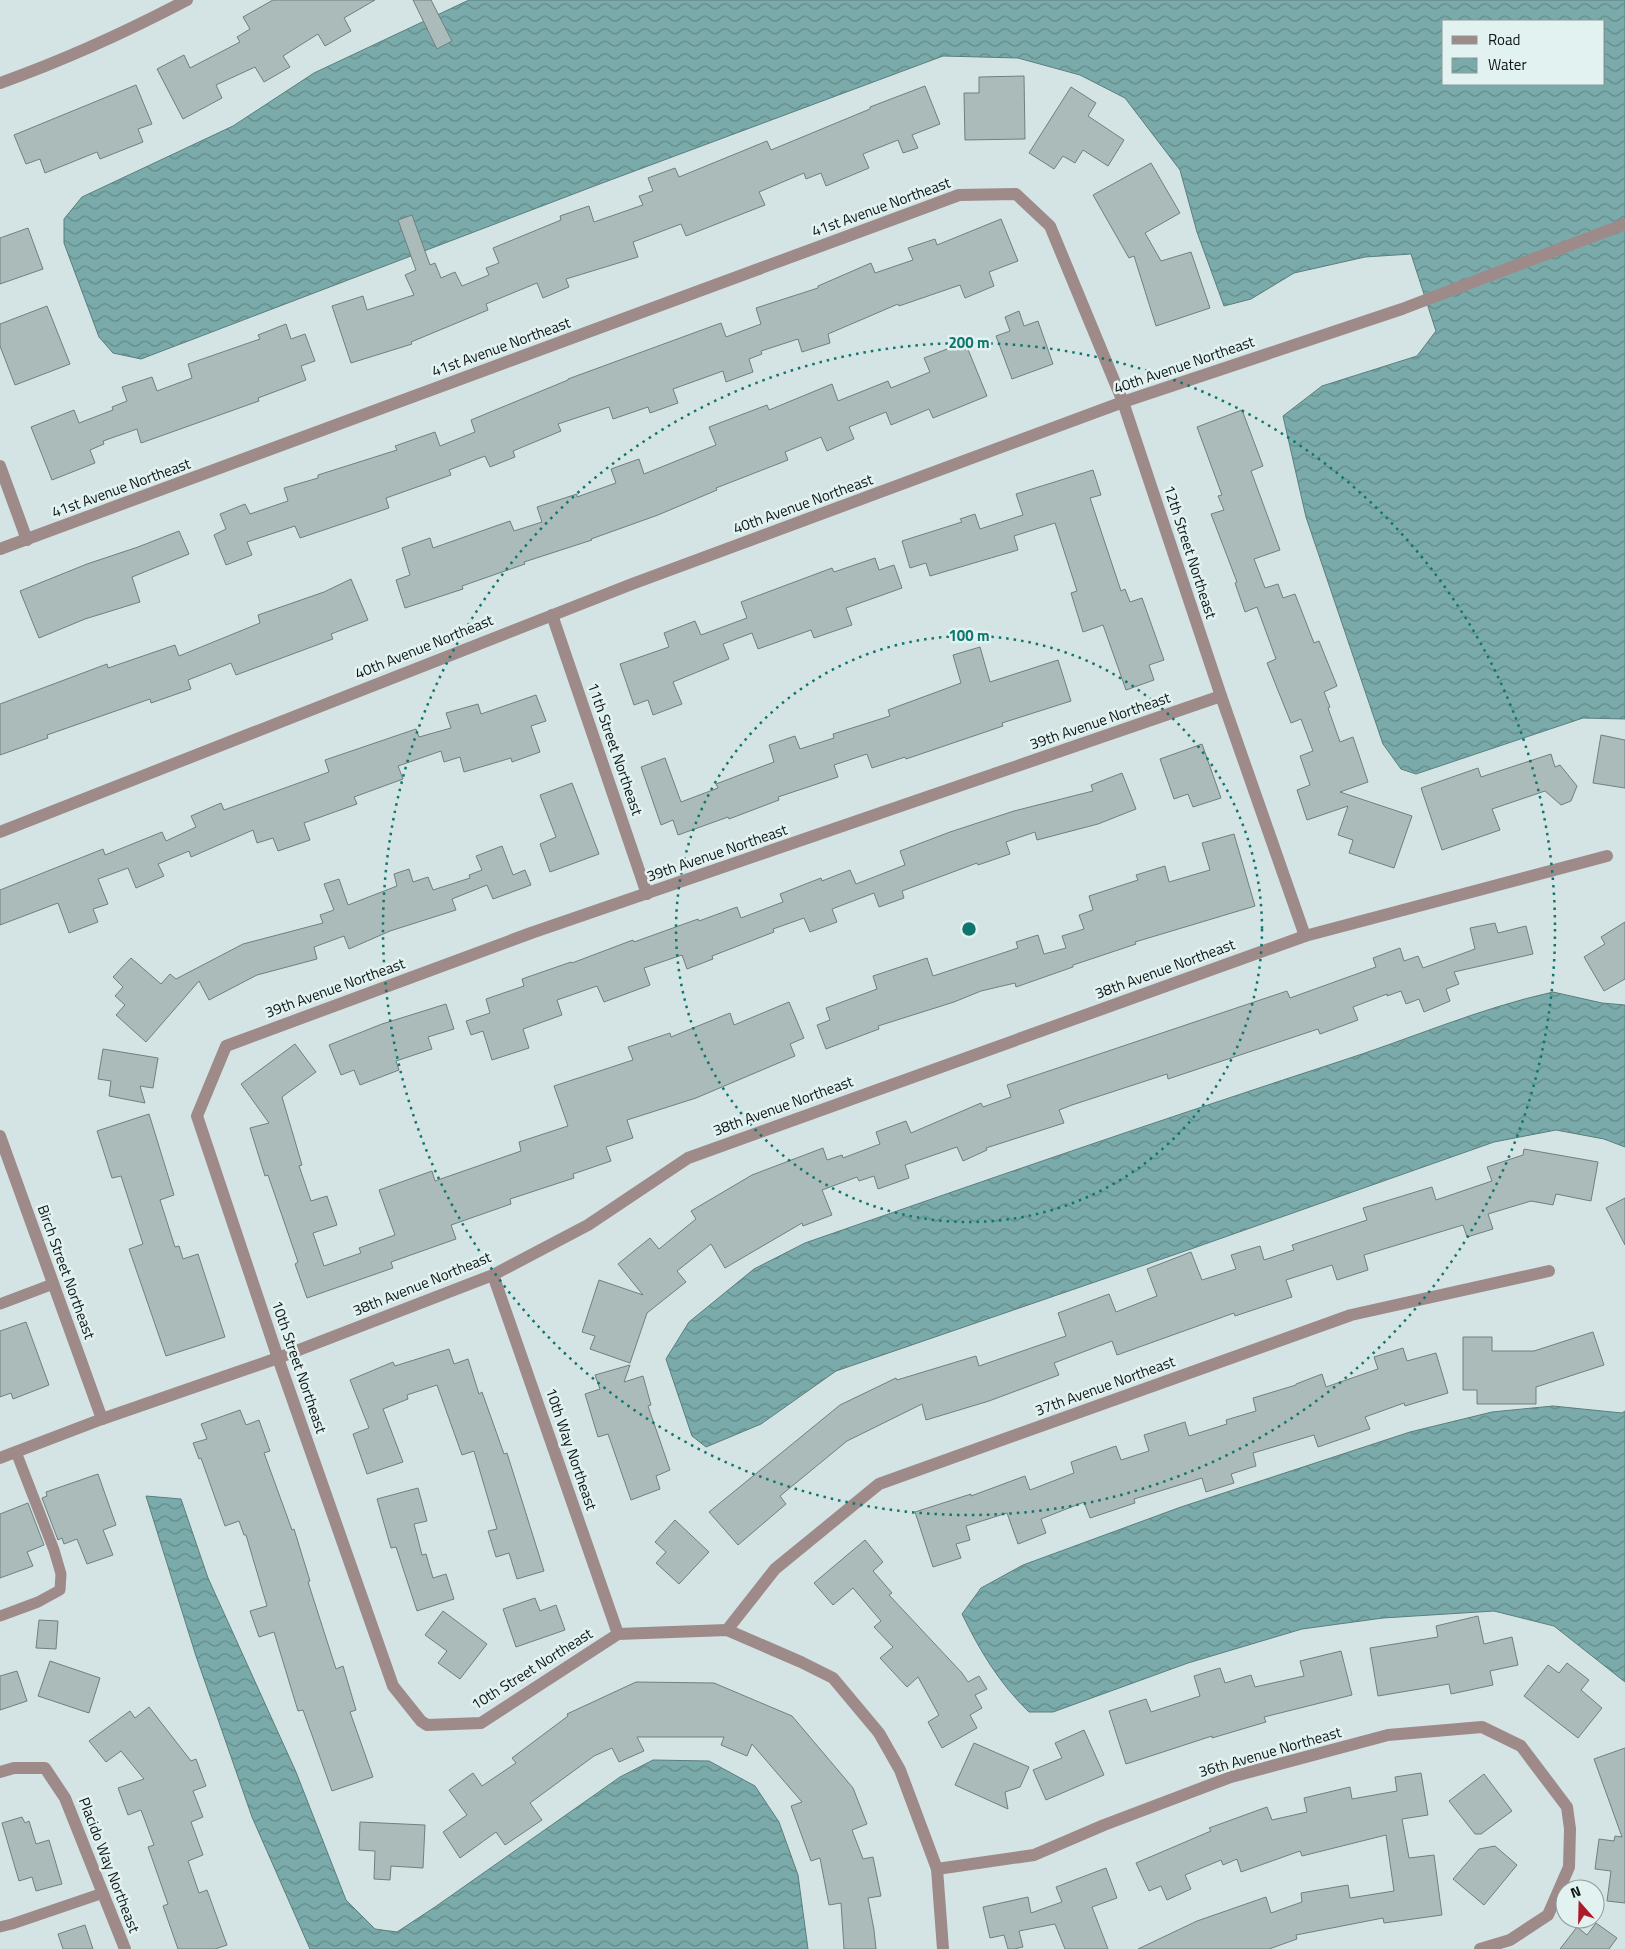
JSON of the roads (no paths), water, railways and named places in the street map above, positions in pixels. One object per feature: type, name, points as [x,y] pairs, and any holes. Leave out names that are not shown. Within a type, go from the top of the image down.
[{"type":"street","points":[[0,83],[49,66],[138,26],[187,0]]},
{"type":"street","name":"12th Street Northeast","points":[[1016,194],[1050,226],[1123,402],[1221,696],[1305,936]]},
{"type":"street","name":"41st Avenue Northeast","points":[[0,549],[959,195],[1016,194]]},
{"type":"street","name":"40th Avenue Northeast","points":[[0,832],[552,615],[1123,402],[1402,309],[1625,224]]},
{"type":"street","points":[[0,466],[27,540]]},
{"type":"street","name":"11th Street Northeast","points":[[552,615],[647,894]]},
{"type":"street","name":"39th Avenue Northeast","points":[[226,1046],[531,933],[1221,696]]},
{"type":"street","name":"38th Avenue Northeast","points":[[0,1458],[278,1358],[493,1275],[588,1225],[688,1158],[1305,936],[1607,856]]},
{"type":"street","name":"10th Street Northeast","points":[[226,1046],[197,1116],[278,1358],[393,1686],[421,1721],[427,1725],[481,1723],[618,1634]]},
{"type":"street","name":"Birch Street Northeast","points":[[1,1143],[102,1420]]},
{"type":"street","name":"37th Avenue Northeast","points":[[727,1630],[775,1569],[879,1484],[1351,1315],[1549,1271]]},
{"type":"street","name":"10th Way Northeast","points":[[493,1275],[618,1634]]},
{"type":"street","points":[[618,1634],[727,1630],[833,1678],[879,1733],[900,1770],[937,1869],[943,1949]]},
{"type":"street","name":"36th Avenue Northeast","points":[[937,1869],[1034,1854],[1104,1825],[1231,1777],[1379,1738],[1482,1727],[1521,1746],[1567,1807],[1570,1829],[1569,1867],[1548,1915],[1510,1940],[1480,1949]]},
{"type":"street","name":"Placido Way Northeast","points":[[0,1772],[14,1768],[45,1768],[66,1798],[124,1949]]},
{"type":"lane","points":[[0,1304],[53,1284]]},
{"type":"lane","points":[[0,1616],[38,1602],[60,1590],[61,1574],[54,1550],[16,1452]]},
{"type":"lane","points":[[0,1927],[103,1893]]},
{"type":"water","points":[[469,0],[1625,0],[1625,719],[1583,718],[1416,774],[1401,769],[1383,744],[1306,517],[1283,416],[1322,386],[1417,356],[1436,331],[1411,254],[1365,257],[1294,273],[1251,299],[1224,306],[1197,232],[1180,170],[1125,98],[1080,75],[1018,58],[943,56],[597,185],[141,359],[113,353],[99,337],[64,243],[64,219],[82,197],[233,126],[314,73]]},
{"type":"water","points":[[1553,992],[1602,1003],[1625,1005],[1625,1147],[1604,1139],[1556,1130],[1494,1142],[836,1371],[761,1424],[706,1447],[692,1436],[666,1359],[689,1322],[754,1269],[805,1243],[1472,1015]]},
{"type":"water","points":[[1553,1406],[1622,1413],[1625,1411],[1625,1682],[1554,1626],[1494,1611],[1383,1618],[1302,1629],[1188,1663],[1053,1712],[1029,1712],[999,1678],[962,1614],[981,1588],[1023,1565],[1181,1507],[1410,1432],[1492,1412]]},
{"type":"water","points":[[146,1496],[181,1499],[208,1578],[296,1772],[346,1900],[375,1929],[397,1932],[620,1777],[653,1760],[709,1761],[755,1786],[779,1822],[798,1875],[808,1949],[310,1949],[252,1817],[196,1656]]}]
